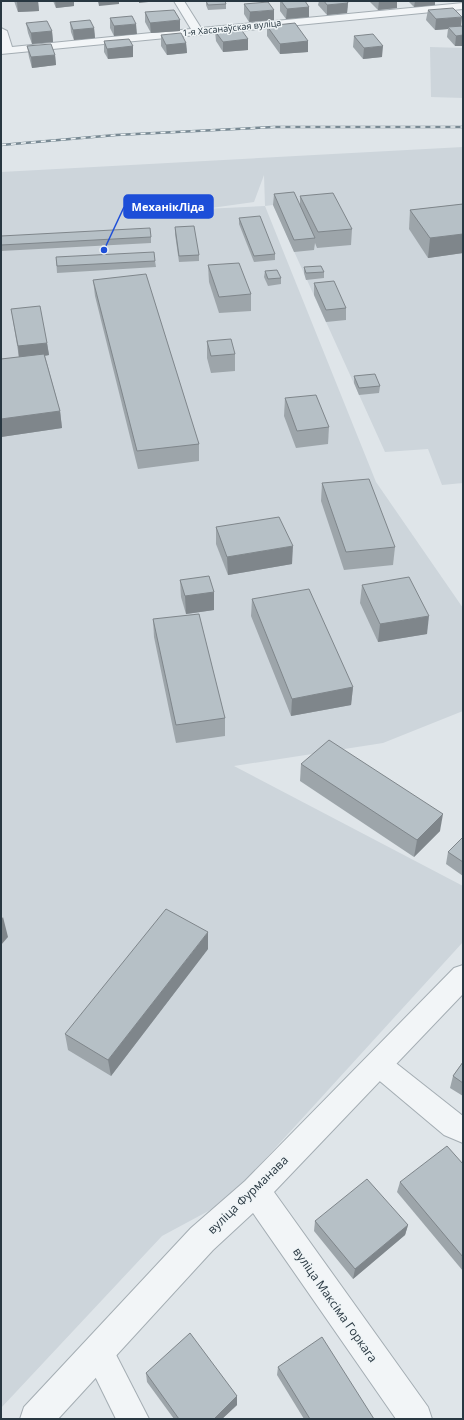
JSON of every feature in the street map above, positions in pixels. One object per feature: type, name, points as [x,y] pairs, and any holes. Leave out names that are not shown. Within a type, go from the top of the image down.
[{"type":"street","points":[[179,1],[198,32]]},
{"type":"street","points":[[356,6],[364,15]]},
{"type":"street","name":"1-я Хасанаўская вуліца","points":[[5,51],[463,6]]},
{"type":"street","points":[[1,31],[5,51]]},
{"type":"street","name":"вуліца Фурманава","points":[[36,1419],[202,1239],[255,1191],[463,976]]},
{"type":"street","points":[[378,1064],[454,1126],[463,1130]]},
{"type":"street","name":"вуліца Максіма Горкага","points":[[255,1191],[416,1419]]},
{"type":"street","points":[[98,1352],[132,1419]]},
{"type":"shaded area","points":[[430,47],[463,48],[463,98],[431,97]]},
{"type":"shaded area","points":[[463,147],[463,483],[442,485],[428,449],[385,452],[273,205],[265,206],[376,482],[463,608],[463,711],[383,743],[234,766],[463,886],[463,942],[227,1201],[162,1236],[1,1408],[1,172]],"holes":[[[264,175],[265,206],[204,209],[254,202]]]},
{"type":"building","points":[[206,1],[225,1],[226,4],[208,5]]},
{"type":"building","points":[[281,1],[305,1],[309,7],[287,9]]},
{"type":"building","points":[[324,1],[347,1],[348,3],[327,5]]},
{"type":"building","points":[[268,2],[274,10],[250,12],[244,4]]},
{"type":"building","points":[[453,8],[462,17],[436,19],[428,10]]},
{"type":"building","points":[[174,10],[180,20],[150,23],[145,12]]},
{"type":"building","points":[[132,16],[136,24],[114,26],[110,18]]},
{"type":"building","points":[[90,20],[94,28],[73,30],[70,22]]},
{"type":"building","points":[[47,21],[52,31],[31,33],[26,23]]},
{"type":"building","points":[[295,23],[308,41],[280,44],[267,26]]},
{"type":"building","points":[[463,26],[463,35],[456,36],[448,27]]},
{"type":"building","points":[[240,28],[248,39],[223,42],[215,31]]},
{"type":"building","points":[[181,33],[186,43],[166,45],[161,35]]},
{"type":"building","points":[[373,34],[383,46],[364,48],[354,36]]},
{"type":"building","points":[[129,39],[133,46],[107,49],[104,41]]},
{"type":"building","points":[[51,44],[55,55],[31,57],[27,46]]},
{"type":"building","points":[[294,192],[315,238],[294,240],[274,194]]},
{"type":"building","points":[[333,193],[352,229],[318,232],[300,196]]},
{"type":"building","points":[[463,204],[463,234],[430,238],[410,210]]},
{"type":"building","points":[[260,216],[275,254],[254,256],[239,218]]},
{"type":"building","points":[[194,226],[199,255],[179,256],[175,227]]},
{"type":"building","points":[[150,228],[151,237],[1,245],[1,236]]},
{"type":"building","points":[[154,252],[155,261],[57,266],[56,257]]},
{"type":"building","points":[[239,263],[251,294],[219,297],[208,265]]},
{"type":"building","points":[[321,266],[324,272],[306,273],[304,267]]},
{"type":"building","points":[[277,270],[281,278],[268,279],[265,271]]},
{"type":"building","points":[[146,274],[199,444],[137,451],[93,280]]},
{"type":"building","points":[[334,281],[346,308],[326,310],[314,283]]},
{"type":"building","points":[[40,306],[47,343],[18,346],[11,309]]},
{"type":"building","points":[[231,339],[235,354],[211,356],[207,341]]},
{"type":"building","points":[[44,354],[60,411],[1,419],[1,359]]},
{"type":"building","points":[[375,374],[380,386],[359,388],[354,376]]},
{"type":"building","points":[[316,395],[329,427],[297,431],[285,398]]},
{"type":"building","points":[[369,479],[395,547],[346,552],[322,483]]},
{"type":"building","points":[[279,517],[293,546],[227,557],[216,527]]},
{"type":"building","points":[[209,576],[214,592],[185,596],[180,580]]},
{"type":"building","points":[[409,577],[429,616],[380,624],[362,585]]},
{"type":"building","points":[[309,589],[353,687],[292,699],[252,599]]},
{"type":"building","points":[[199,614],[225,718],[176,725],[153,619]]},
{"type":"building","points":[[329,740],[443,814],[417,840],[301,764]]},
{"type":"building","points":[[463,837],[463,862],[448,852]]},
{"type":"building","points":[[166,909],[208,932],[108,1060],[65,1034]]},
{"type":"building","points":[[463,1062],[463,1083],[453,1076]]},
{"type":"building","points":[[447,1146],[463,1164],[463,1257],[400,1182]]},
{"type":"building","points":[[367,1179],[408,1225],[355,1269],[315,1221]]},
{"type":"building","points":[[190,1333],[237,1396],[214,1419],[179,1419],[146,1373]]},
{"type":"building","points":[[322,1337],[374,1419],[310,1419],[278,1367]]},
{"type":"railway","points":[[1,145],[116,135],[274,127],[463,127]]},
{"type":"place","name":"МеханікЛіда","points":[[104,250]]}]
